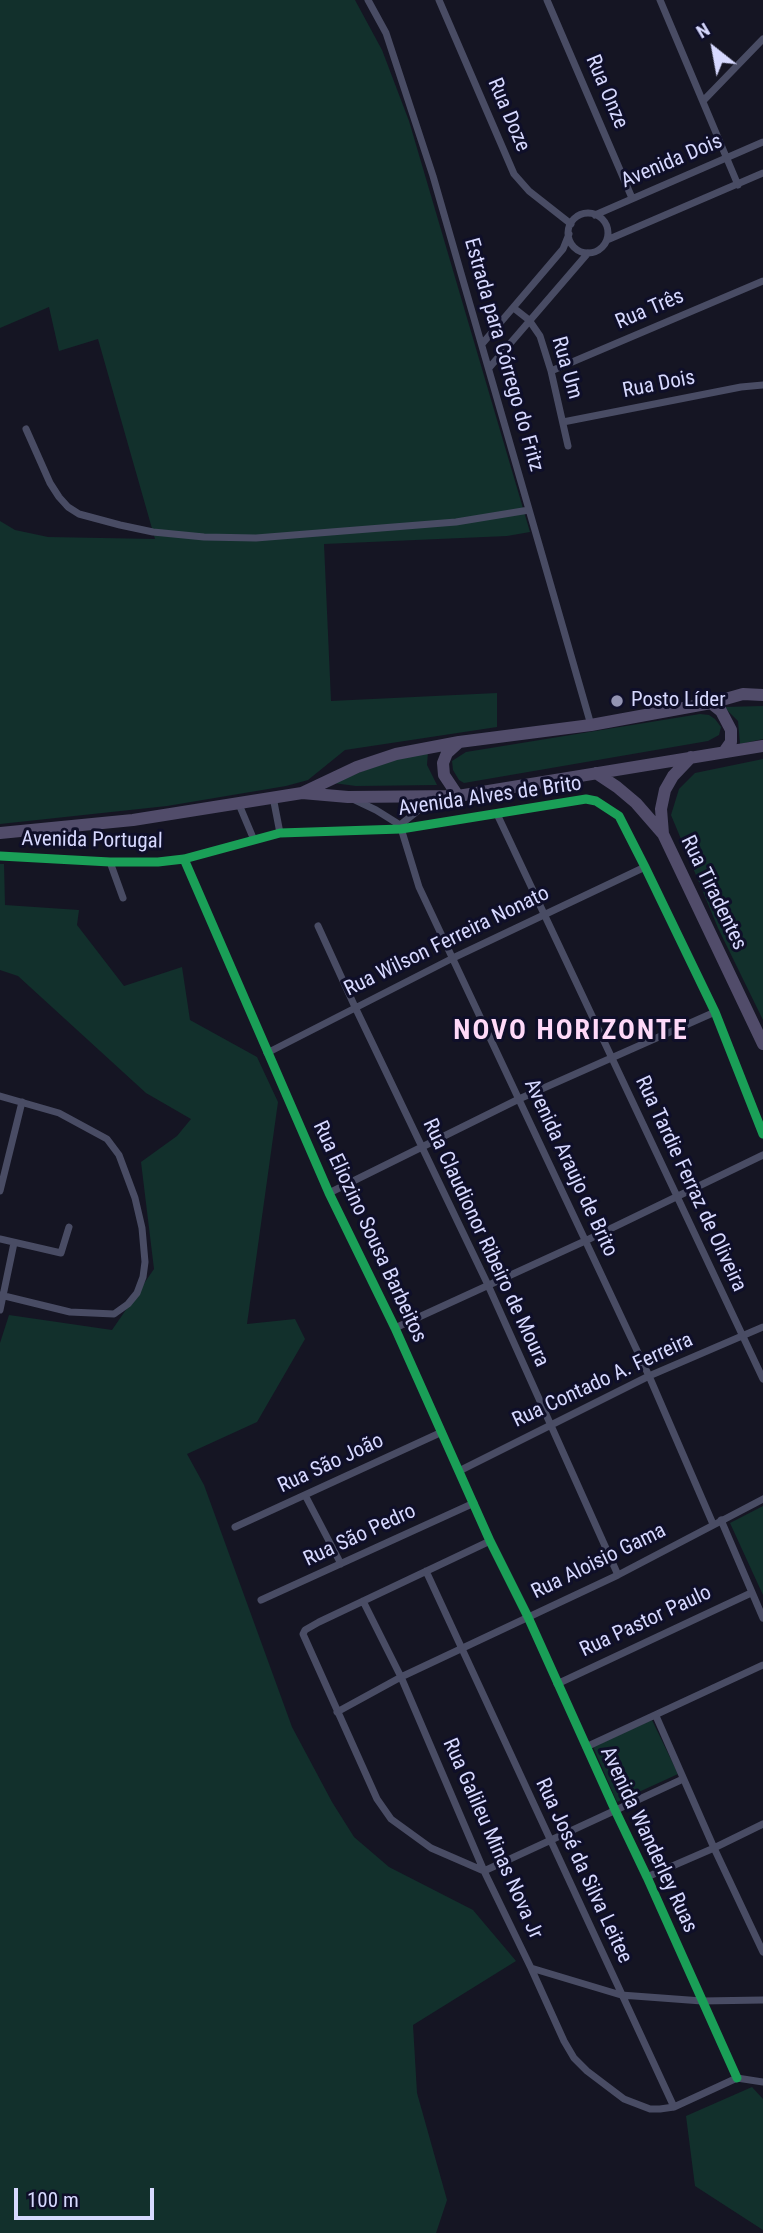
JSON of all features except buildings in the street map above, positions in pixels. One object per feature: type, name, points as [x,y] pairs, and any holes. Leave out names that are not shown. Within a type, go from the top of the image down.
[{"type":"main road","points":[[302,793],[357,767],[396,754],[591,725],[711,703],[743,694],[763,695]]},
{"type":"main road","points":[[711,703],[727,719],[731,730],[731,742],[724,752]]},
{"type":"main road","points":[[457,796],[444,775],[443,763],[447,753],[459,743]]},
{"type":"main road","points":[[0,833],[133,820],[302,793],[348,797],[457,796],[763,746]]},
{"type":"main road","name":"Rua Tiradentes","points":[[663,834],[661,809],[665,790],[673,776],[691,757]]},
{"type":"main road","name":"Rua Tiradentes","points":[[596,773],[636,803],[663,834],[763,1044]]},
{"type":"street","name":"Estrada para Córrego do Fritz","points":[[368,0],[386,33],[404,86],[482,344],[591,725]]},
{"type":"street","name":"Rua Doze","points":[[439,0],[514,174],[529,191],[571,223]]},
{"type":"street","name":"Rua Onze","points":[[547,0],[632,198]]},
{"type":"street","points":[[660,0],[738,185]]},
{"type":"street","points":[[703,101],[763,39]]},
{"type":"street","name":"Avenida Dois","points":[[571,223],[584,214],[596,215],[763,142]]},
{"type":"street","points":[[569,234],[576,248],[588,253],[597,251],[607,240],[763,173]]},
{"type":"street","points":[[596,215],[607,226],[607,240]]},
{"type":"street","points":[[482,344],[515,309],[564,249],[571,223]]},
{"type":"street","points":[[489,368],[588,253]]},
{"type":"street","name":"Rua Três","points":[[551,371],[763,281]]},
{"type":"street","name":"Rua Um","points":[[515,309],[529,320],[540,336],[568,446]]},
{"type":"street","name":"Rua Dois","points":[[563,422],[763,385]]},
{"type":"street","points":[[26,429],[50,483],[68,507],[79,514],[153,531],[204,537],[256,538],[456,522],[528,510]]},
{"type":"street","points":[[273,797],[280,833]]},
{"type":"street","points":[[348,797],[376,810],[400,827],[435,797]]},
{"type":"street","name":"Avenida Alves de Brito","points":[[184,859],[280,833],[400,827],[586,799],[596,801],[619,816],[645,866],[715,1012],[762,1131]]},
{"type":"street","points":[[238,802],[254,840]]},
{"type":"street","name":"Rua Tardie Ferraz de Oliveira","points":[[497,814],[763,1380]]},
{"type":"street","name":"Avenida Araujo de Brito","points":[[400,827],[419,887],[763,1618]]},
{"type":"street","name":"Avenida Portugal","points":[[0,856],[110,862],[184,859]]},
{"type":"street","name":"Rua Eliozino Sousa Barbeitos","points":[[184,859],[329,1193],[395,1328],[490,1541],[528,1617]]},
{"type":"street","points":[[110,862],[123,898]]},
{"type":"street","name":"Rua Wilson Ferreira Nonato","points":[[267,1053],[453,958],[645,866]]},
{"type":"street","name":"Rua Claudionor Ribeiro de Moura","points":[[318,926],[488,1285],[618,1575]]},
{"type":"street","points":[[329,1193],[519,1099],[715,1012]]},
{"type":"street","points":[[0,1096],[59,1113],[107,1139],[119,1155],[135,1198],[145,1262],[137,1293],[114,1314],[92,1314],[1,1296]]},
{"type":"street","points":[[0,1191],[22,1102]]},
{"type":"street","points":[[395,1328],[585,1241],[763,1155]]},
{"type":"street","points":[[0,1239],[61,1253],[69,1227]]},
{"type":"street","points":[[0,1310],[14,1242]]},
{"type":"street","name":"Rua Contado A. Ferreira","points":[[459,1471],[649,1376],[763,1327]]},
{"type":"street","name":"Rua São João","points":[[235,1527],[442,1432]]},
{"type":"street","points":[[305,1495],[341,1564]]},
{"type":"street","name":"Rua Aloisio Gama","points":[[337,1712],[401,1677],[618,1575],[763,1499]]},
{"type":"street","name":"Rua São Pedro","points":[[261,1600],[474,1503]]},
{"type":"street","points":[[490,1541],[319,1622],[303,1634],[377,1799],[391,1819],[431,1848],[484,1871],[683,1779]]},
{"type":"street","name":"Rua José da Silva Leitee","points":[[426,1572],[674,2107]]},
{"type":"street","name":"Rua Pastor Paulo","points":[[557,1684],[751,1593]]},
{"type":"street","name":"Rua Galileu Minas Nova Jr","points":[[363,1601],[401,1677],[484,1871],[531,1968],[621,1995],[702,2001],[763,2000]]},
{"type":"street","name":"Avenida Wanderley Ruas","points":[[528,1617],[737,2078]]},
{"type":"street","points":[[586,1747],[763,1665]]},
{"type":"street","points":[[656,1716],[713,1848],[763,1952]]},
{"type":"street","points":[[648,1877],[763,1824]]},
{"type":"street","points":[[531,1968],[574,2058],[624,2099],[650,2109],[674,2107],[737,2078],[763,2082]]},
{"type":"green space","points":[[0,0],[355,0],[382,50],[409,121],[530,532],[507,536],[324,544],[331,701],[497,693],[497,727],[345,750],[308,780],[286,786],[167,806],[0,824],[0,521],[15,530],[48,537],[155,539],[98,339],[59,351],[49,307],[0,328]]},
{"type":"green space","points":[[763,706],[763,739],[740,744],[738,721],[724,707]]},
{"type":"green space","points":[[700,714],[715,719],[721,727],[719,735],[708,741],[464,783],[453,770],[452,761],[466,752]]},
{"type":"green space","points":[[428,752],[427,765],[437,785],[356,786],[333,783],[393,759]]},
{"type":"green space","points":[[763,759],[763,1020],[718,928],[671,815],[679,789],[695,773]]},
{"type":"green space","points":[[0,864],[4,864],[5,905],[79,910],[77,925],[124,986],[182,967],[190,1020],[257,1057],[278,1102],[247,1324],[295,1319],[305,1339],[257,1422],[187,1454],[204,1485],[292,1727],[354,1837],[389,1867],[473,1910],[516,1961],[413,2025],[417,2093],[447,2200],[436,2233],[0,2233],[0,1343],[9,1315],[112,1330],[154,1269],[141,1162],[177,1136],[191,1119],[146,1093],[18,976],[0,970]]},
{"type":"green space","points":[[763,1506],[763,1595],[730,1523]]},
{"type":"green space","points":[[652,1720],[678,1774],[617,1802],[593,1747]]},
{"type":"green space","points":[[752,2087],[763,2099],[763,2230],[695,2186],[686,2116]]},
{"type":"cycle path","points":[[0,856],[158,862],[184,859],[280,833],[401,829],[586,799],[596,801],[619,816],[645,867],[715,1012],[763,1134]]},
{"type":"cycle path","points":[[184,859],[329,1193],[395,1328],[737,2078]]},
{"type":"place","name":"Posto Líder","points":[[617,701]]},
{"type":"district","name":"NOVO HORIZONTE","points":[[571,1032]]}]
